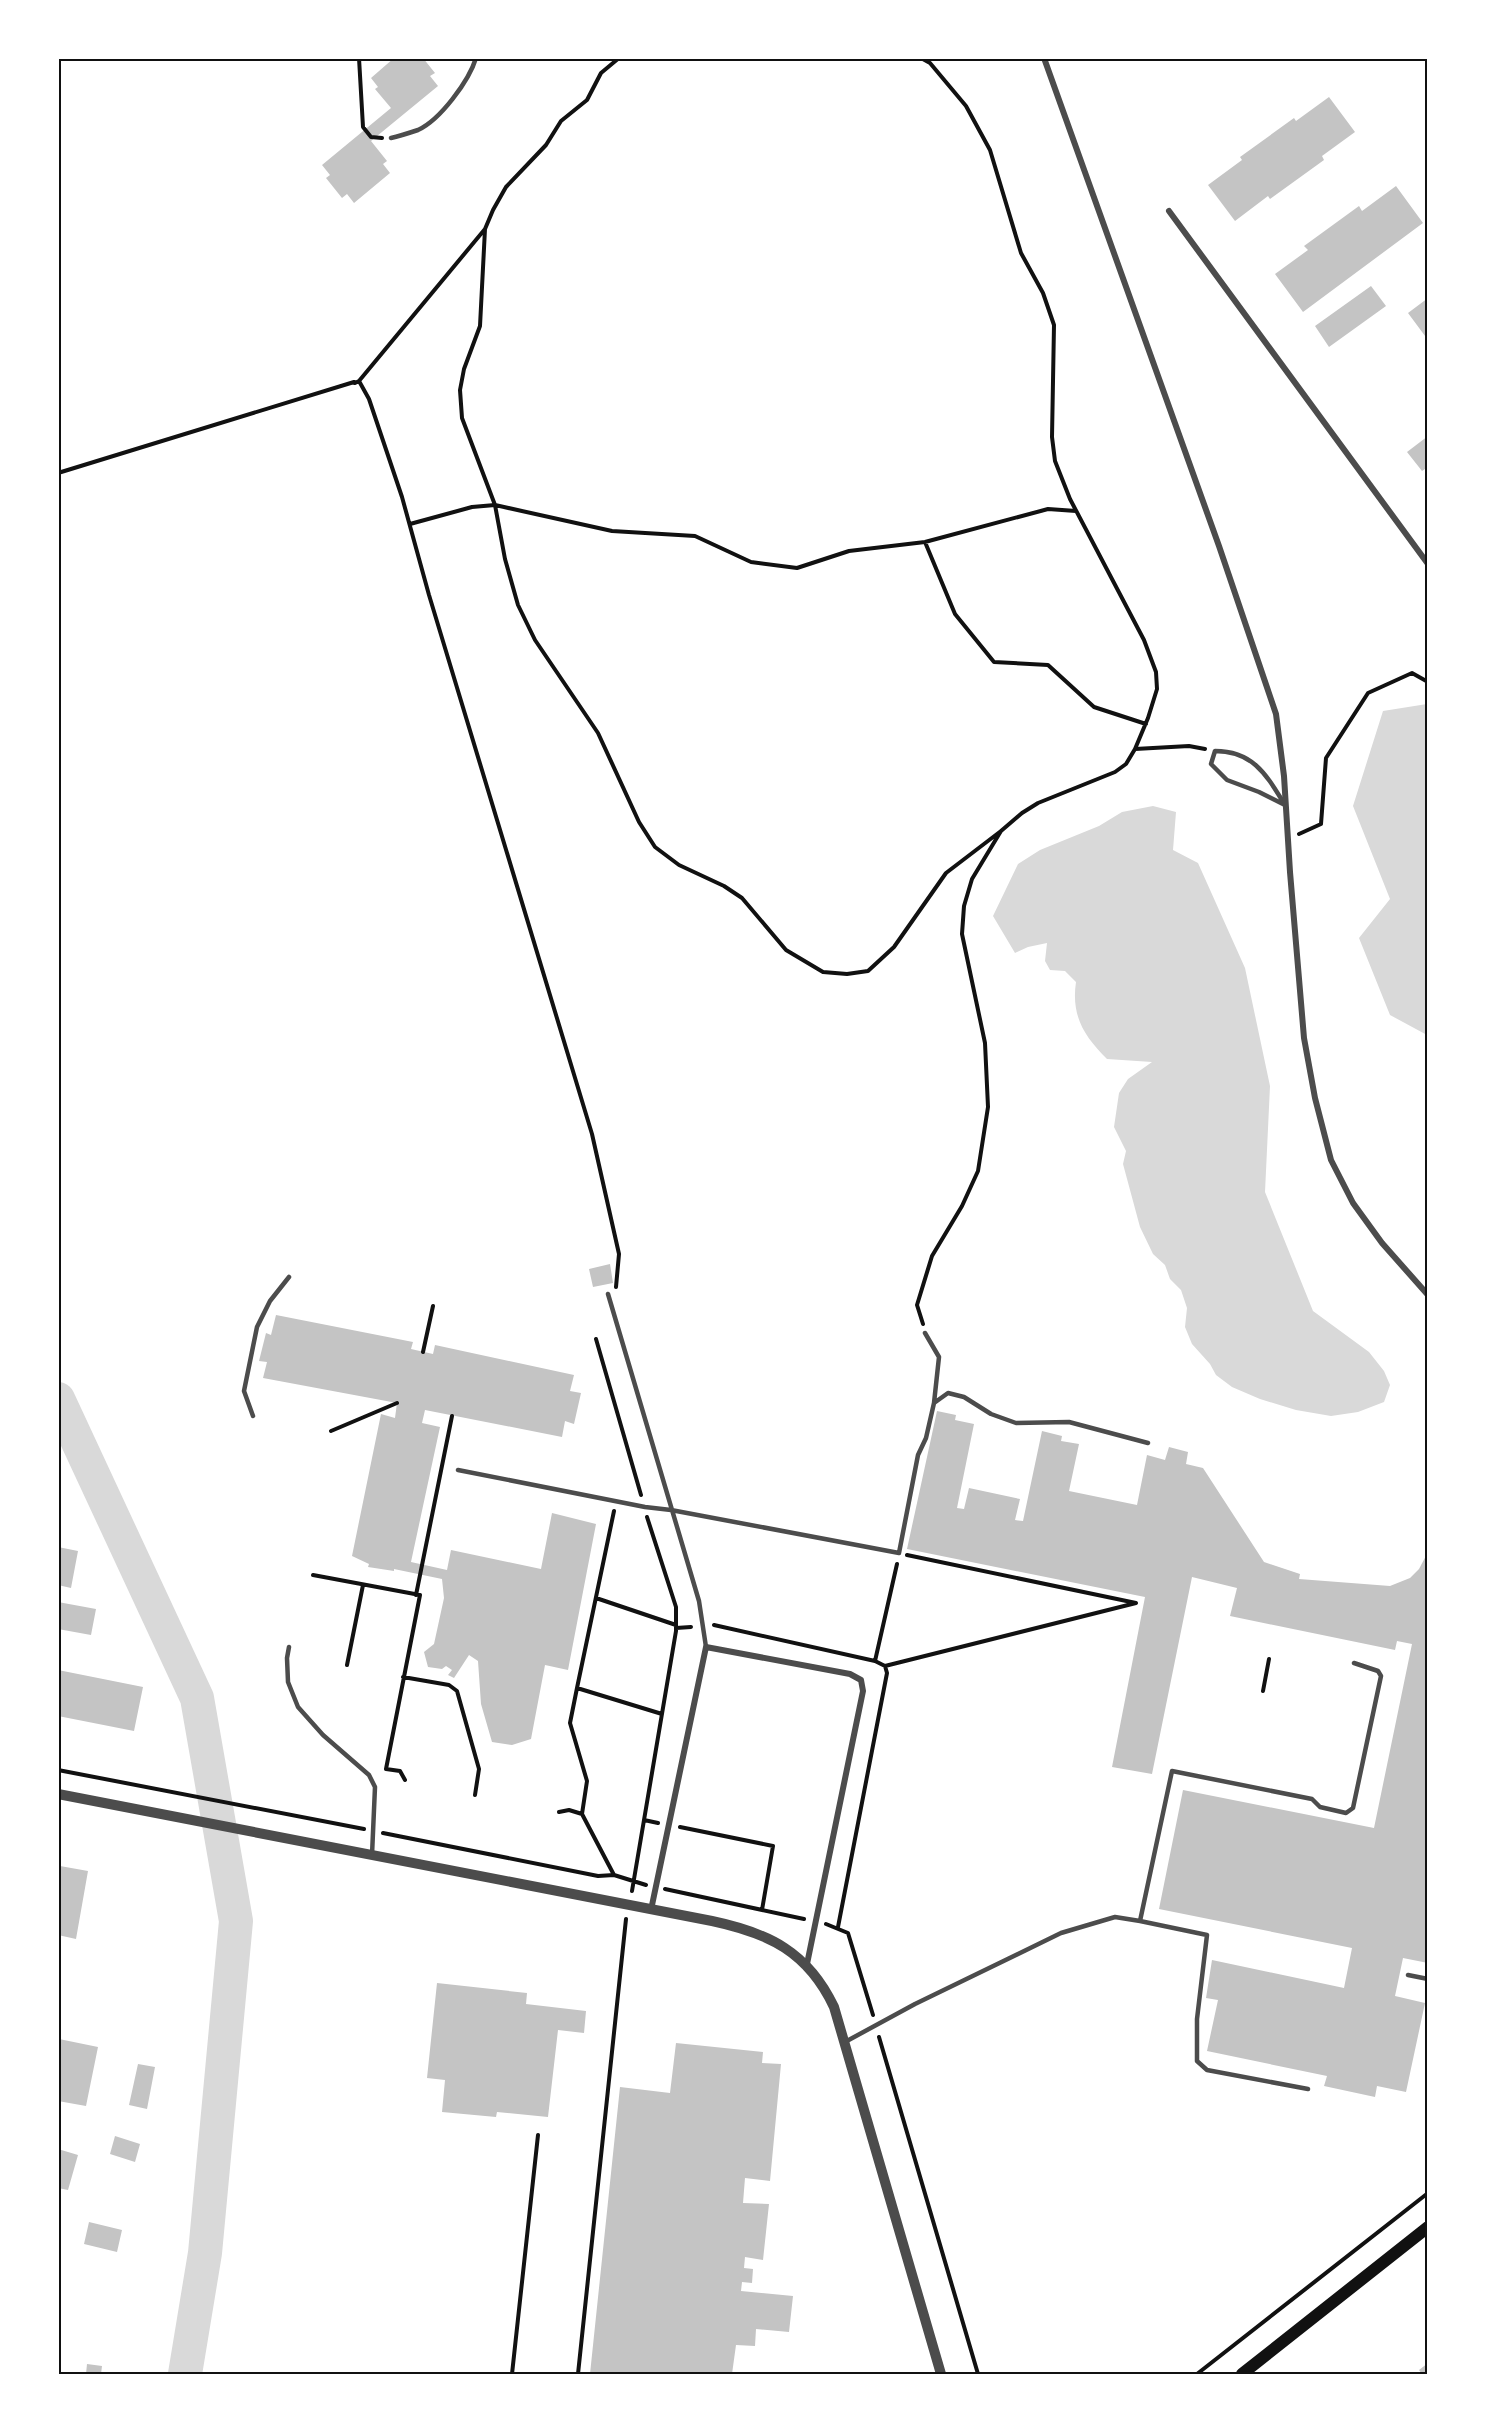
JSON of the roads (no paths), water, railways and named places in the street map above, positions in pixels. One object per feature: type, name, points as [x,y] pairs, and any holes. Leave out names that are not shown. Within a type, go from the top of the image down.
[{"type":"main road","points":[[1242,2374],[1428,2227]]},
{"type":"street","points":[[1044,58],[1261,666],[1276,714],[1284,776],[1287,839],[1304,1038],[1315,1098],[1331,1160],[1353,1203],[1382,1243],[1428,1295]]},
{"type":"street","points":[[1169,210],[1428,564]]},
{"type":"street","points":[[651,1910],[706,1647],[850,1674],[861,1680],[863,1691],[807,1964]]},
{"type":"street","points":[[58,1794],[745,1929],[790,1950],[807,1964],[824,1986],[834,2007],[941,2374]]},
{"type":"lane","points":[[391,138],[420,129],[452,100],[471,74],[476,58]]},
{"type":"lane","points":[[1215,751],[1227,751],[1244,757],[1263,770],[1285,806],[1259,792],[1227,780],[1210,764],[1215,751]]},
{"type":"lane","points":[[253,1416],[244,1391],[257,1326],[270,1301],[289,1277]]},
{"type":"lane","points":[[608,1294],[699,1601],[706,1647]]},
{"type":"lane","points":[[458,1470],[899,1553],[918,1455],[926,1438],[934,1403],[939,1357],[926,1333]]},
{"type":"lane","points":[[934,1403],[948,1393],[964,1397],[991,1414],[1016,1422],[1069,1422],[1149,1443]]},
{"type":"lane","points":[[289,1647],[288,1682],[298,1707],[323,1735],[369,1775],[375,1787],[371,1831],[372,1855]]},
{"type":"lane","points":[[1140,1921],[1172,1771],[1312,1799],[1320,1807],[1346,1813],[1353,1808],[1381,1676],[1378,1671],[1354,1663]]},
{"type":"lane","points":[[845,2042],[1061,1933],[1115,1917],[1207,1935],[1197,2019],[1197,2061],[1207,2070],[1308,2089]]},
{"type":"lane","points":[[1408,1976],[1428,1979]]},
{"type":"waterway","points":[[58,1399],[197,1698],[236,1921],[205,2253],[185,2374]]}]
